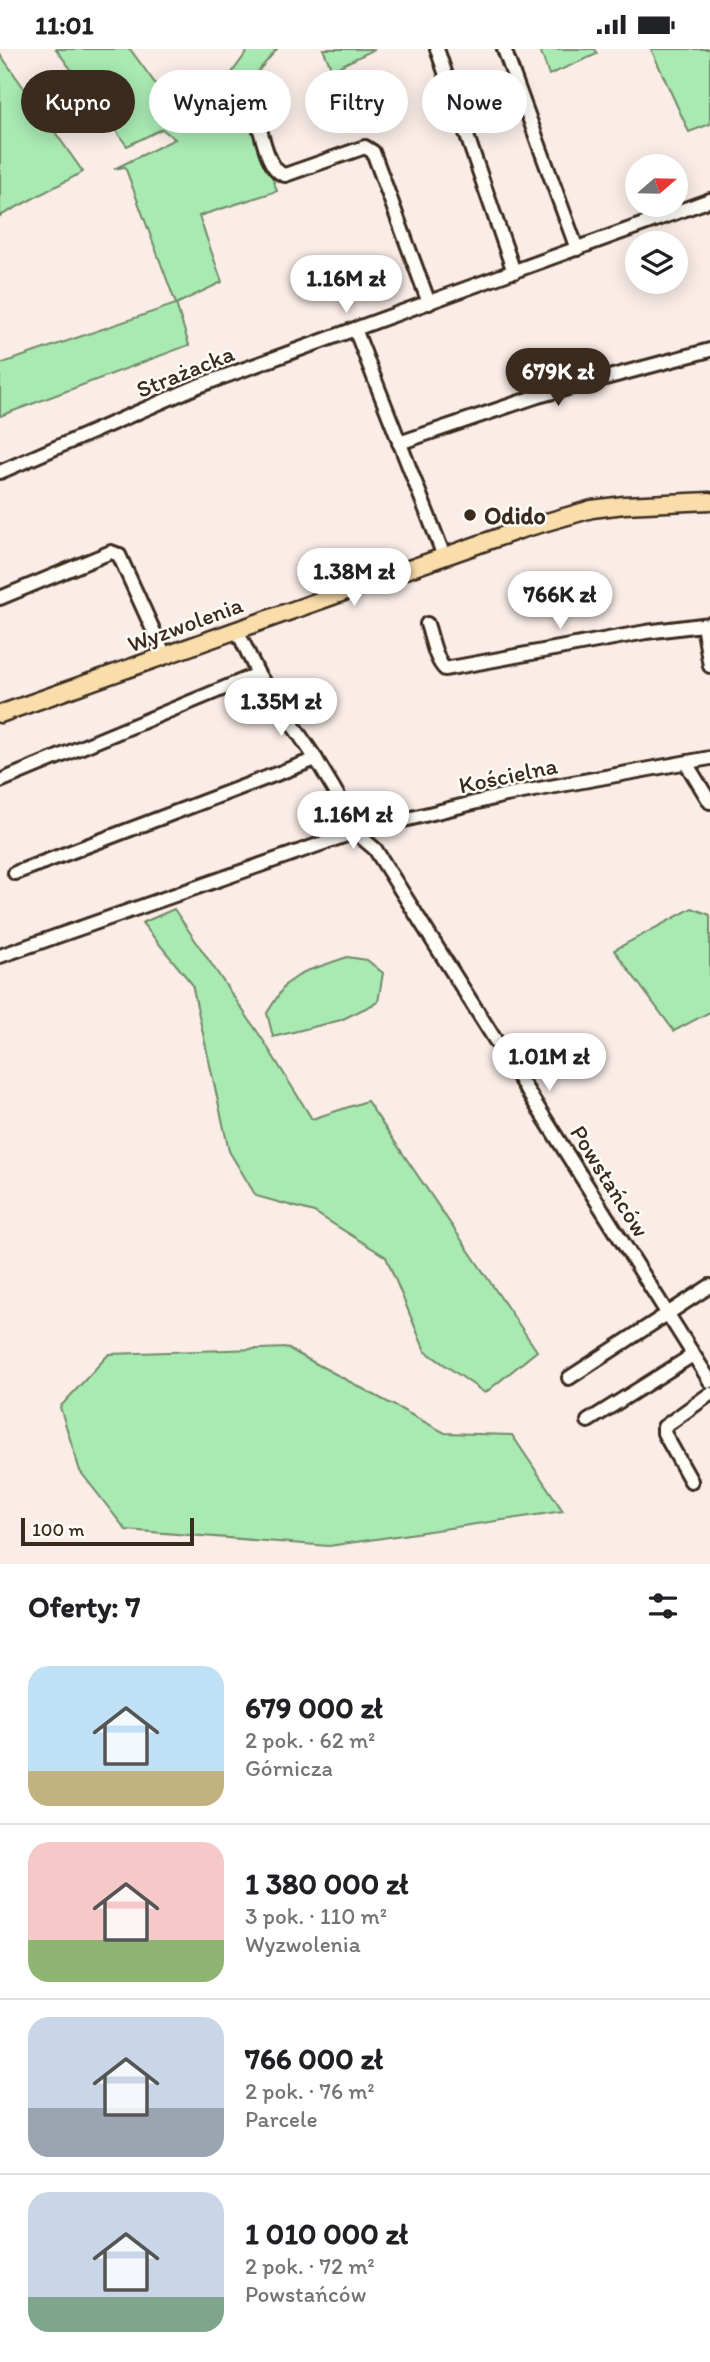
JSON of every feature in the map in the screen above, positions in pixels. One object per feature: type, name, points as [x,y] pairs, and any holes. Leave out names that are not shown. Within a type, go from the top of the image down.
[{"type":"main road","name":"Wyzwolenia","points":[[0,714],[519,530],[592,509],[710,501]]},
{"type":"street","points":[[437,49],[514,272]]},
{"type":"street","points":[[504,49],[577,249]]},
{"type":"street","points":[[261,133],[272,167],[279,174],[285,175],[365,148],[373,152],[429,303]]},
{"type":"street","name":"Strażacka","points":[[0,472],[198,386],[710,200]]},
{"type":"street","points":[[355,330],[444,556]]},
{"type":"street","points":[[399,443],[538,396],[710,350]]},
{"type":"street","points":[[0,598],[111,552],[118,555],[165,656]]},
{"type":"street","points":[[427,624],[439,661],[445,669],[646,632],[707,624],[710,666]]},
{"type":"street","points":[[237,630],[258,674],[316,759],[341,801],[355,832]]},
{"type":"street","points":[[0,781],[258,674]]},
{"type":"street","name":"Kościelna","points":[[0,956],[355,832],[506,795],[710,758]]},
{"type":"street","points":[[15,873],[316,759]]},
{"type":"street","points":[[686,764],[710,802]]},
{"type":"street","name":"Powstańców","points":[[355,832],[375,849],[710,1381]]},
{"type":"street","points":[[569,1378],[710,1286]]},
{"type":"street","points":[[588,1421],[694,1355]]},
{"type":"street","points":[[691,1481],[664,1433],[664,1427],[710,1394]]},
{"type":"green space","points":[[56,49],[130,49],[149,75],[149,133],[154,133],[127,146],[117,133],[135,133],[135,70],[71,70]]},
{"type":"green space","points":[[249,49],[277,49],[259,70],[234,70]]},
{"type":"green space","points":[[323,49],[375,49],[332,70]]},
{"type":"green space","points":[[540,49],[595,49],[597,54],[549,75]]},
{"type":"green space","points":[[651,49],[710,49],[710,124],[689,132]]},
{"type":"green space","points":[[0,54],[21,84],[21,133],[56,133],[83,172],[0,216]]},
{"type":"green space","points":[[167,133],[258,133],[277,191],[199,216],[222,282],[176,304],[125,167],[114,169],[175,139]]},
{"type":"green space","points":[[176,304],[189,345],[0,416],[0,364]]},
{"type":"green space","points":[[692,908],[710,915],[710,1012],[674,1031],[614,950]]},
{"type":"green space","points":[[174,909],[263,1040],[312,1119],[367,1101],[537,1351],[485,1393],[425,1351],[386,1257],[314,1212],[256,1196],[229,1151],[192,984],[142,923]]},
{"type":"green space","points":[[347,957],[367,960],[383,973],[378,1002],[341,1020],[273,1037],[267,1013],[285,985],[304,972]]},
{"type":"green space","points":[[287,1348],[445,1433],[512,1435],[563,1511],[329,1546],[126,1530],[80,1471],[60,1407],[109,1354]]},
{"type":"place","name":"Odido","points":[[470,515]]}]
